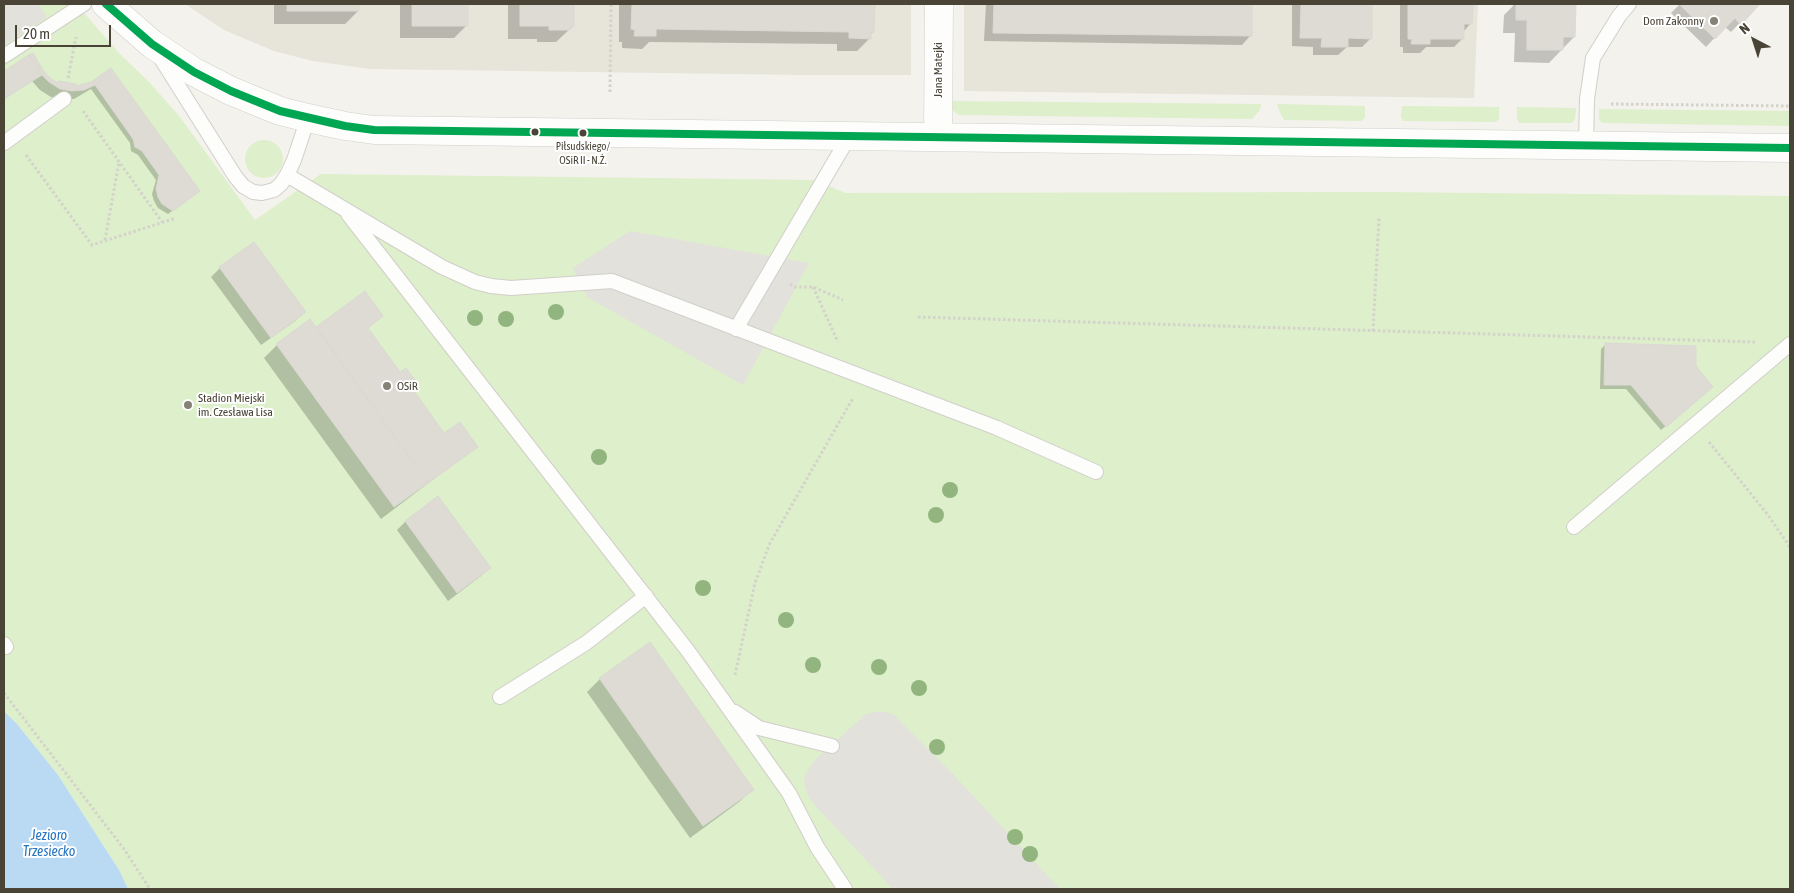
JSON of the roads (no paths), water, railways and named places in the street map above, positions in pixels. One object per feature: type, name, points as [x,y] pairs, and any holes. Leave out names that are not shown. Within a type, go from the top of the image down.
[{"type":"street","name":"Jana Matejki","points":[[938,136],[939,4]]},
{"type":"street","points":[[109,6],[152,44],[194,72],[230,90],[280,111],[345,126],[374,130],[1790,148]]},
{"type":"lane","points":[[4,56],[84,4]]},
{"type":"lane","points":[[1586,145],[1587,104],[1593,58],[1619,16],[1629,4]]},
{"type":"lane","points":[[152,44],[235,176],[243,186],[253,192],[262,193],[274,190],[287,175],[308,118]]},
{"type":"lane","points":[[8,139],[64,98]]},
{"type":"lane","points":[[736,330],[850,136]]},
{"type":"lane","points":[[287,175],[442,267],[475,282],[511,288],[612,282],[997,428],[1096,472]]},
{"type":"lane","points":[[343,208],[688,651],[789,793],[817,847],[845,889]]},
{"type":"lane","points":[[1574,527],[1790,344]]},
{"type":"lane","points":[[500,697],[586,643],[646,596]]},
{"type":"lane","points":[[728,707],[759,728],[832,746]]},
{"type":"water","name":"Jezioro Trzesiecko","points":[[4,711],[17,724],[58,775],[119,870],[128,889],[4,889]]},
{"type":"place","name":"Dom Zakonny","points":[[1714,21]]},
{"type":"place","name":"Piłsudskiego/ OSiR II - N.Ż.","points":[[583,133]]},
{"type":"place","name":"OSiR","points":[[387,386]]},
{"type":"place","name":"Stadion Miejski im. Czesława Lisa","points":[[188,405]]}]
